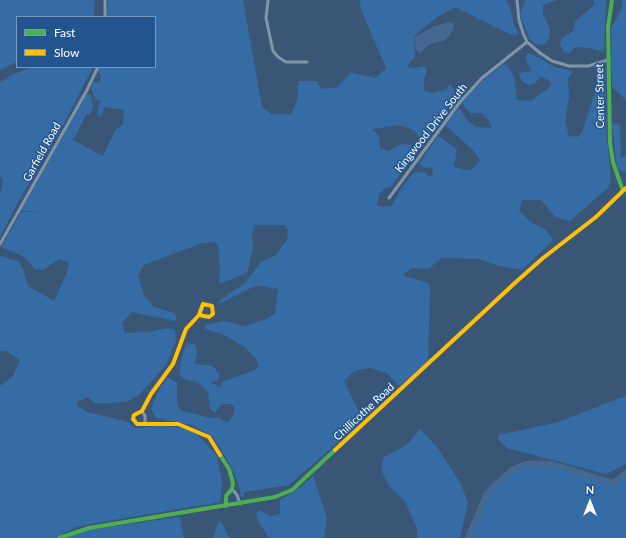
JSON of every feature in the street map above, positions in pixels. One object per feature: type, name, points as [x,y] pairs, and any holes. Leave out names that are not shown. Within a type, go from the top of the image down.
[{"type":"main road","name":"Center Street","points":[[612,0],[608,27],[611,152],[625,189]]},
{"type":"main road","name":"Chillicothe Road","points":[[59,538],[89,528],[240,504],[284,494],[302,483],[517,281],[543,258],[596,217],[625,189]]},
{"type":"main road","points":[[199,314],[186,329],[173,364],[151,394],[142,411],[134,415],[133,420],[137,424],[178,424],[209,437],[229,468],[233,484],[232,490],[226,496],[226,506]]},
{"type":"street","points":[[104,16],[105,0]]},
{"type":"street","points":[[268,0],[266,21],[273,50],[278,57],[286,62],[307,62]]},
{"type":"street","points":[[517,0],[519,20],[527,42],[552,61],[569,66],[588,66],[608,60]]},
{"type":"street","name":"Kingwood Drive South","points":[[389,198],[460,102],[482,78],[527,42]]},
{"type":"street","name":"Garfield Road","points":[[0,244],[87,90],[98,68]]},
{"type":"street","points":[[142,411],[145,424]]},
{"type":"street","points":[[232,490],[237,495],[240,504]]},
{"type":"shaded area","points":[[0,0],[95,0],[94,16],[16,16],[16,62],[0,70]]},
{"type":"shaded area","points":[[108,0],[243,0],[262,107],[271,114],[291,114],[297,101],[299,81],[317,81],[321,89],[338,87],[351,72],[375,78],[386,68],[361,10],[360,0],[506,0],[510,8],[514,25],[519,34],[512,35],[455,7],[436,18],[414,36],[415,56],[407,67],[414,68],[425,66],[427,71],[424,78],[424,91],[432,93],[446,90],[450,84],[454,89],[455,100],[435,130],[423,143],[414,130],[399,125],[372,129],[379,136],[380,148],[388,151],[402,144],[411,145],[412,149],[408,163],[392,186],[385,188],[379,195],[377,205],[381,207],[392,206],[399,192],[413,173],[424,172],[430,177],[433,173],[432,167],[424,168],[419,164],[438,136],[457,149],[454,166],[464,170],[473,169],[480,160],[473,150],[445,125],[459,108],[468,121],[476,127],[492,128],[489,121],[482,113],[471,113],[465,108],[463,101],[483,80],[501,66],[506,64],[514,77],[517,100],[531,101],[549,88],[552,82],[541,77],[536,82],[529,85],[522,82],[519,73],[531,71],[525,58],[528,53],[542,59],[554,67],[573,71],[568,79],[569,97],[565,121],[569,136],[578,137],[582,132],[598,84],[598,78],[602,71],[605,71],[606,128],[611,180],[608,188],[570,221],[555,217],[541,200],[522,200],[519,210],[529,221],[546,230],[553,240],[522,270],[499,266],[479,259],[442,258],[428,269],[412,268],[404,274],[404,276],[428,283],[430,287],[428,362],[399,386],[387,373],[370,368],[354,371],[344,381],[362,418],[350,432],[289,485],[244,492],[244,498],[241,496],[238,483],[230,464],[213,437],[193,425],[156,418],[151,409],[157,393],[167,377],[177,383],[177,404],[182,411],[206,417],[220,418],[227,423],[233,417],[235,408],[232,404],[222,404],[215,413],[210,409],[208,392],[197,382],[184,379],[181,376],[179,372],[183,354],[186,345],[195,343],[197,353],[195,364],[213,366],[220,376],[218,380],[211,382],[221,387],[222,382],[255,370],[259,366],[256,359],[245,347],[222,334],[205,329],[205,325],[223,321],[246,326],[275,314],[278,288],[272,289],[269,287],[255,286],[219,304],[220,300],[245,283],[261,262],[275,256],[287,240],[288,230],[285,225],[255,225],[252,234],[253,248],[247,273],[219,284],[220,271],[218,244],[213,242],[202,243],[144,265],[138,276],[144,295],[154,307],[174,313],[177,319],[175,321],[132,312],[122,323],[125,333],[147,332],[169,328],[175,330],[176,341],[166,365],[139,395],[128,401],[95,403],[88,397],[78,401],[77,406],[87,412],[128,422],[135,428],[161,426],[183,428],[197,434],[217,456],[222,483],[220,502],[79,526],[54,538],[0,538],[0,386],[13,376],[20,360],[6,351],[0,351],[0,256],[18,261],[23,269],[28,286],[54,301],[67,272],[69,263],[59,259],[43,270],[35,269],[23,256],[1,247],[21,212],[46,212],[21,211],[86,95],[90,94],[93,107],[90,115],[87,113],[73,140],[103,156],[116,129],[123,125],[124,110],[104,107],[102,117],[97,114],[100,101],[96,100],[91,89],[93,82],[99,82],[101,75],[98,71],[100,68],[156,68],[156,16],[107,16]]},
{"type":"shaded area","points":[[526,0],[557,0],[543,5],[543,14],[550,30],[549,38],[545,44],[536,45],[529,38],[520,14]]},
{"type":"shaded area","points":[[593,0],[606,0],[604,52],[591,48],[575,47],[570,53],[564,52],[560,45],[561,39],[573,31],[575,21],[592,7],[595,3]]},
{"type":"shaded area","points":[[622,0],[626,0],[626,100],[612,87],[611,28],[622,9]]},
{"type":"shaded area","points":[[450,22],[453,23],[454,27],[445,40],[428,45],[421,53],[416,50],[415,37],[434,26]]},
{"type":"shaded area","points":[[30,68],[92,68],[60,131],[18,202],[0,237],[0,195],[3,181],[0,176],[0,82]]},
{"type":"shaded area","points":[[612,123],[620,125],[621,158],[626,156],[626,171],[622,172],[617,167]]},
{"type":"shaded area","points":[[626,396],[626,464],[606,474],[507,448],[499,440],[498,435],[555,423]]},
{"type":"shaded area","points":[[420,429],[437,447],[461,484],[468,503],[460,538],[417,538],[417,528],[404,500],[390,487],[381,470],[383,458],[408,444]]},
{"type":"shaded area","points":[[526,464],[552,464],[612,483],[626,473],[626,538],[468,538],[487,493],[512,470]]},
{"type":"shaded area","points":[[313,476],[327,518],[324,538],[269,538],[256,514],[260,510],[270,516],[280,514],[280,500],[301,487]]},
{"type":"shaded area","points":[[180,517],[184,538],[65,538],[75,533],[94,529]]},
{"type":"shaded area","points":[[219,521],[223,525],[229,538],[213,538]]},
{"type":"waterway","points":[[468,538],[487,493],[512,470],[526,464],[552,464],[613,483],[626,473]]},
{"type":"traffic: fast","points":[[612,0],[608,27],[610,143],[613,162],[623,191]]},
{"type":"traffic: fast","points":[[59,538],[89,528],[275,497],[292,490],[335,450]]},
{"type":"traffic: fast","points":[[220,455],[229,469],[233,483],[232,489],[226,496],[226,506]]},
{"type":"traffic: slow","points":[[335,450],[517,281],[543,258],[596,217],[626,188]]},
{"type":"traffic: slow","points":[[199,315],[209,317],[213,314],[212,306],[203,304],[199,315],[186,329],[173,364],[151,394],[142,411],[134,415],[133,419],[137,424],[178,424],[209,437],[220,455]]}]
